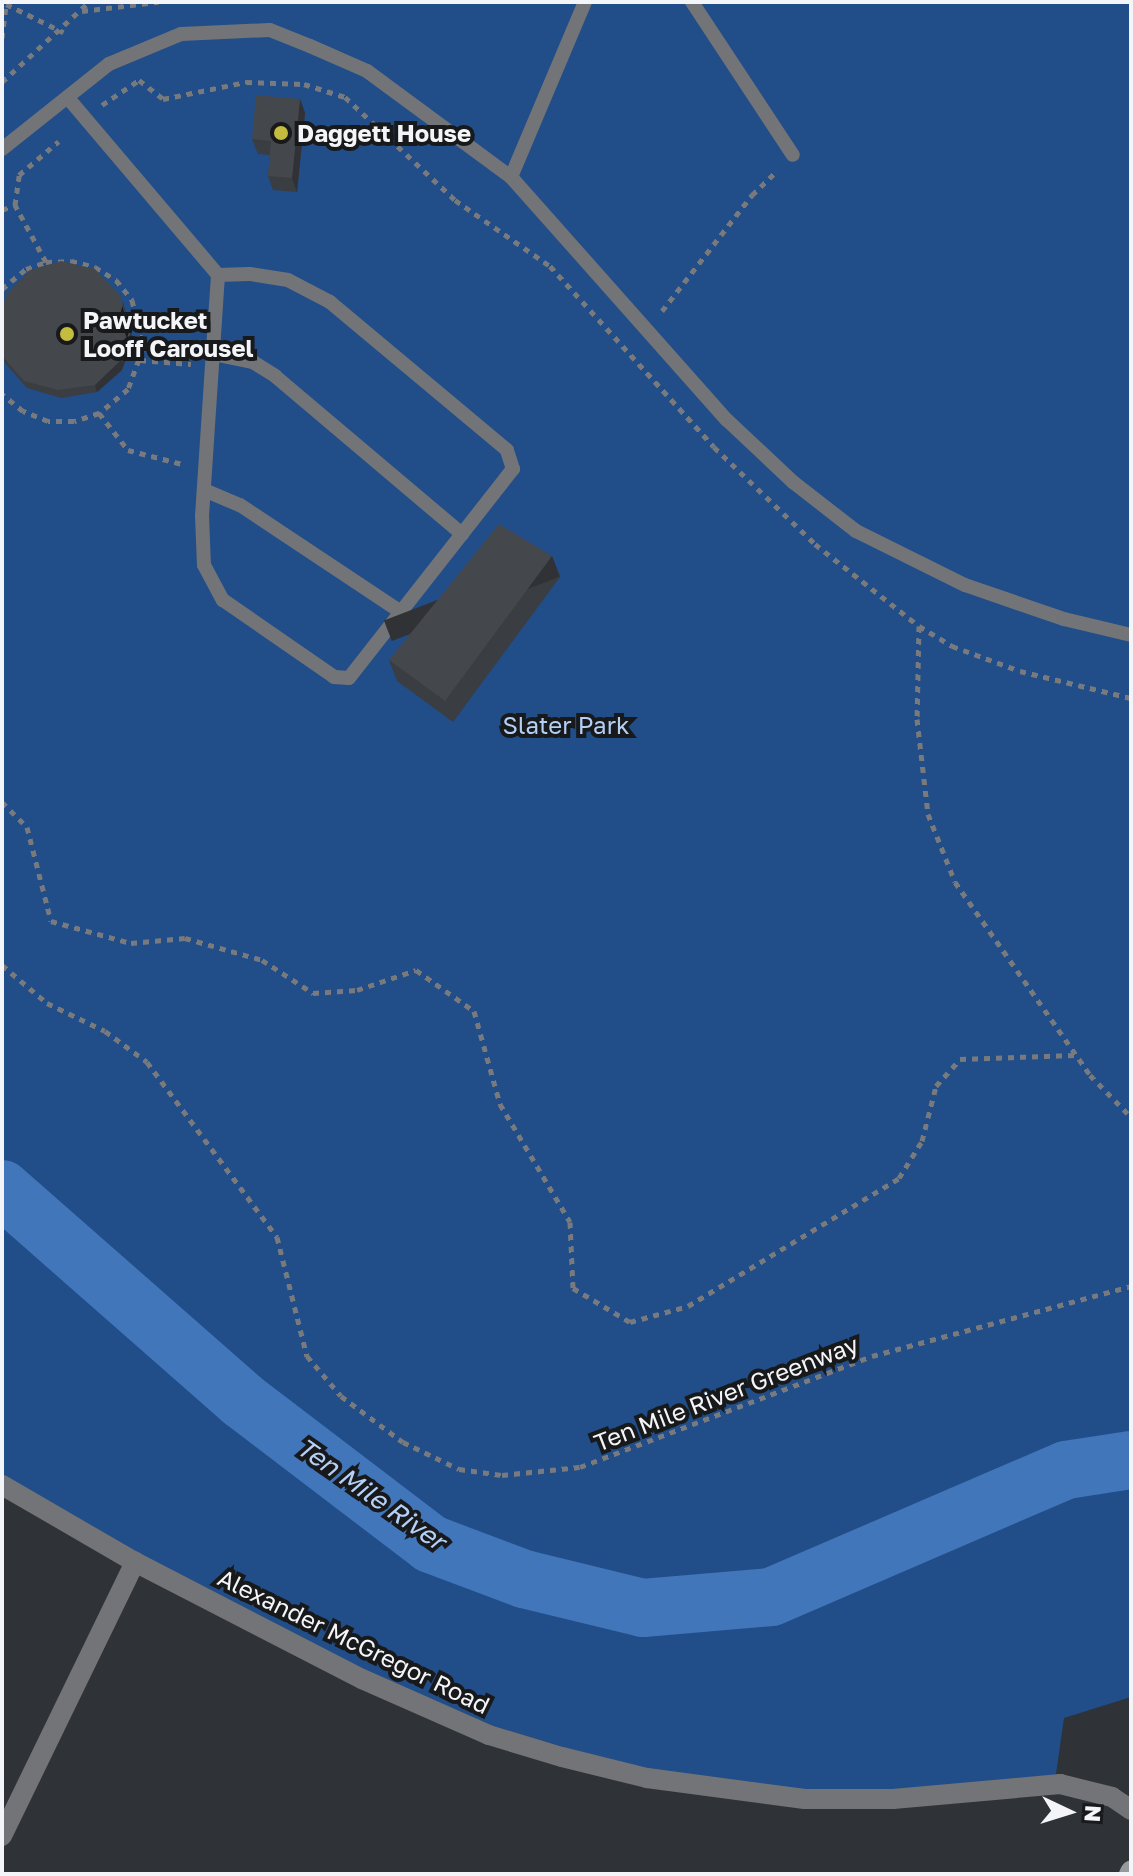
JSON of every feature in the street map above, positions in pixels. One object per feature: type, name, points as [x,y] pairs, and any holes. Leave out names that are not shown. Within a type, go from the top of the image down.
[{"type":"street","name":"Alexander McGregor Road","points":[[2,1485],[135,1562],[460,1723],[647,1778],[805,1799],[893,1799],[1060,1784],[1112,1797],[1131,1810]]},
{"type":"street","points":[[2,1836],[135,1562]]},
{"type":"lane","points":[[511,177],[585,2]]},
{"type":"lane","points":[[692,2],[793,155]]},
{"type":"lane","points":[[2,149],[109,64],[181,34],[226,28],[270,30],[367,71],[511,177],[727,420],[793,482],[856,531],[965,585],[1064,619],[1131,635]]},
{"type":"lane","points":[[68,98],[218,275],[205,467],[204,565],[223,600],[334,677],[349,678],[513,469],[507,450],[330,302],[288,280],[249,274],[218,275]]},
{"type":"lane","points":[[212,358],[253,362],[275,376],[462,534]]},
{"type":"lane","points":[[204,490],[240,505],[401,612]]},
{"type":"path","points":[[2,82],[63,32],[89,2]]},
{"type":"path","points":[[82,11],[158,2]]},
{"type":"path","points":[[2,38],[6,3],[63,32]]},
{"type":"path","points":[[96,112],[117,90],[139,80],[163,99],[246,82],[304,84],[345,97],[455,200],[550,266],[714,447],[815,544],[919,626],[952,646],[1020,671],[1131,698]]},
{"type":"path","points":[[46,262],[15,205],[19,175],[59,141]]},
{"type":"path","points":[[662,311],[752,195],[793,155]]},
{"type":"path","points":[[2,210],[15,205]]},
{"type":"path","points":[[2,289],[26,269],[46,262],[71,261],[116,280],[141,322],[140,360],[128,389],[99,413],[74,421],[48,421],[23,411],[2,394]]},
{"type":"path","points":[[140,360],[212,358]]},
{"type":"path","points":[[99,413],[128,450],[205,467]]},
{"type":"path","points":[[919,626],[917,719],[928,814],[955,882],[1075,1055],[1131,1117]]},
{"type":"path","points":[[2,802],[27,827],[51,921],[131,943],[185,938],[262,960],[313,993],[357,990],[416,970],[474,1011],[500,1104],[570,1222],[573,1288],[630,1322],[688,1306],[899,1178],[922,1141],[936,1086],[960,1059],[1075,1055]]},
{"type":"path","name":"Ten Mile River Greenway","points":[[2,965],[47,1003],[105,1031],[147,1062],[277,1237],[307,1356],[341,1396],[403,1442],[459,1469],[502,1475],[580,1467],[872,1356],[930,1345],[1131,1286]]},
{"type":"green space","name":"Slater Park","points":[[2,2],[1131,2],[1131,1697],[1064,1718],[1056,1774],[1048,1781],[919,1798],[684,1784],[369,1688],[2,1496]]},
{"type":"building","name":"Daggett House","points":[[256,95],[300,99],[292,178],[268,176],[271,141],[252,139]]},
{"type":"building","name":"Pawtucket Looff Carousel","points":[[61,261],[95,269],[120,295],[131,332],[119,362],[95,385],[58,390],[24,381],[2,356],[2,311],[6,295],[30,270]]},
{"type":"building","points":[[499,524],[552,556],[445,701],[389,660]]},
{"type":"waterway","name":"Ten Mile River","points":[[2,1189],[242,1400],[431,1544],[524,1579],[643,1608],[771,1597],[1066,1470],[1131,1460]]},
{"type":"place","name":"Daggett House","points":[[281,133]]},
{"type":"place","name":"Pawtucket Looff Carousel","points":[[67,334]]}]
